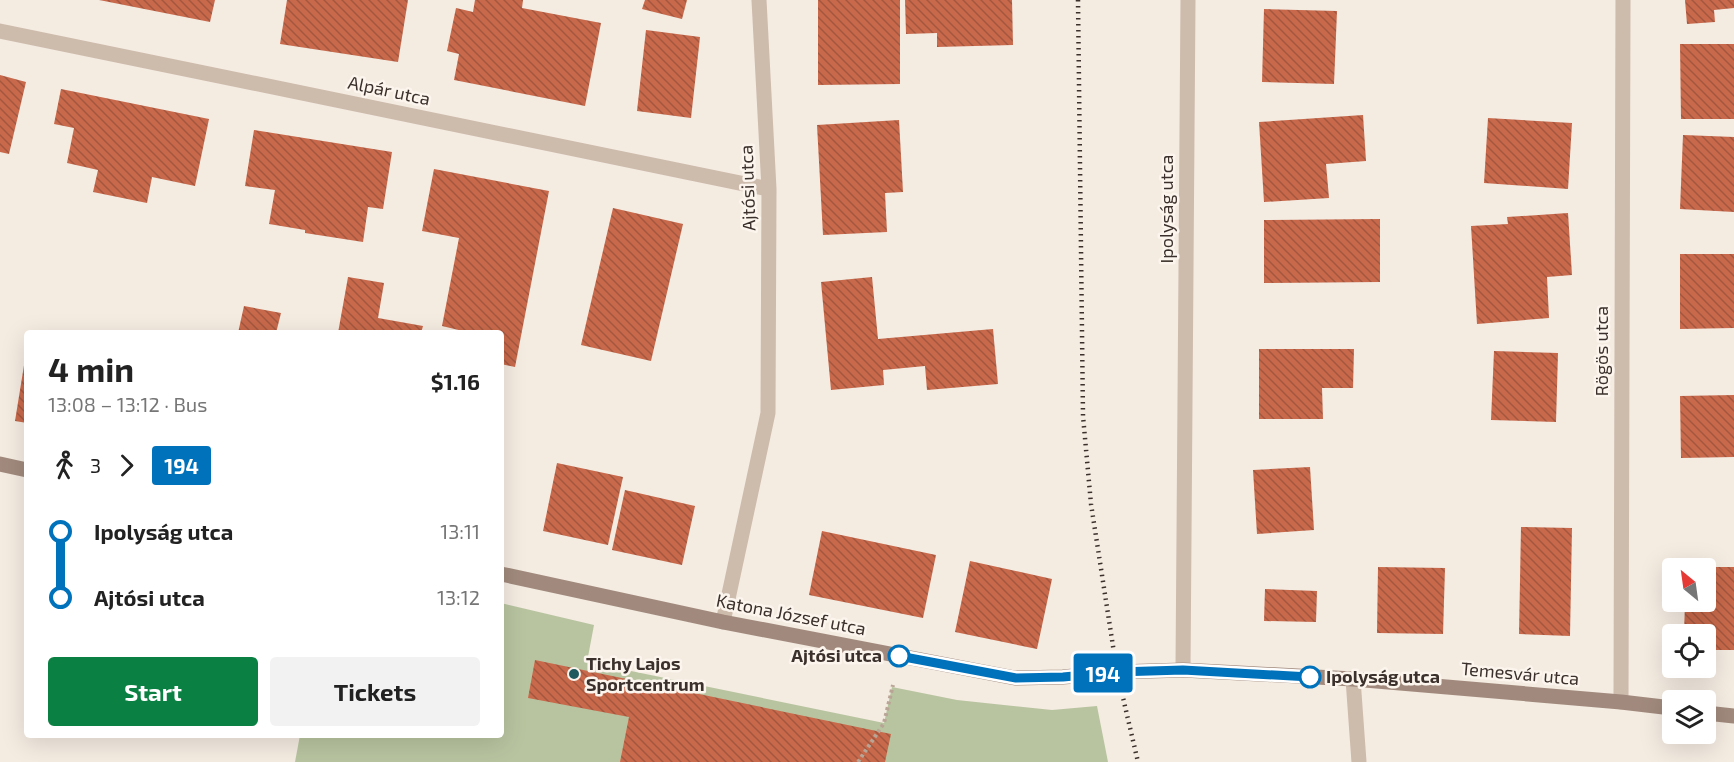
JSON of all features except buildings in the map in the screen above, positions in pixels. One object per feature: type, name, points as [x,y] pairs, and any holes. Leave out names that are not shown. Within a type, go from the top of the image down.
[{"type":"street","name":"Ajtósi utca","points":[[723,622],[768,413],[769,189],[759,0]]},
{"type":"street","name":"Ipolyság utca","points":[[1183,670],[1188,0]]},
{"type":"street","name":"Rögös utca","points":[[1621,702],[1623,0]]},
{"type":"street","name":"Alpár utca","points":[[0,31],[769,189]]},
{"type":"street","points":[[0,464],[24,469]]},
{"type":"street","name":"Katona József utca","points":[[504,575],[723,622],[1016,678],[1183,670]]},
{"type":"street","name":"Temesvár utca","points":[[1183,670],[1353,679],[1662,707]]},
{"type":"street","points":[[1353,679],[1359,762]]},
{"type":"street","points":[[1716,713],[1734,716]]},
{"type":"path","points":[[858,762],[884,723],[892,687]]},
{"type":"green space","name":"Tichy Lajos Sportcentrum","points":[[504,604],[594,625],[587,662],[884,723],[892,687],[957,700],[1052,710],[1097,706],[1108,762],[295,762],[299,738],[504,738]]},
{"type":"railway","points":[[1078,0],[1083,416],[1091,504],[1117,672],[1138,762]]},
{"type":"bus line","name":"194","points":[[899,656],[1016,678],[1183,670],[1310,677]]},
{"type":"place","name":"Ajtósi utca","points":[[899,656]]},
{"type":"place","name":"Tichy Lajos Sportcentrum","points":[[574,674]]},
{"type":"place","name":"Ipolyság utca","points":[[1310,677]]}]
